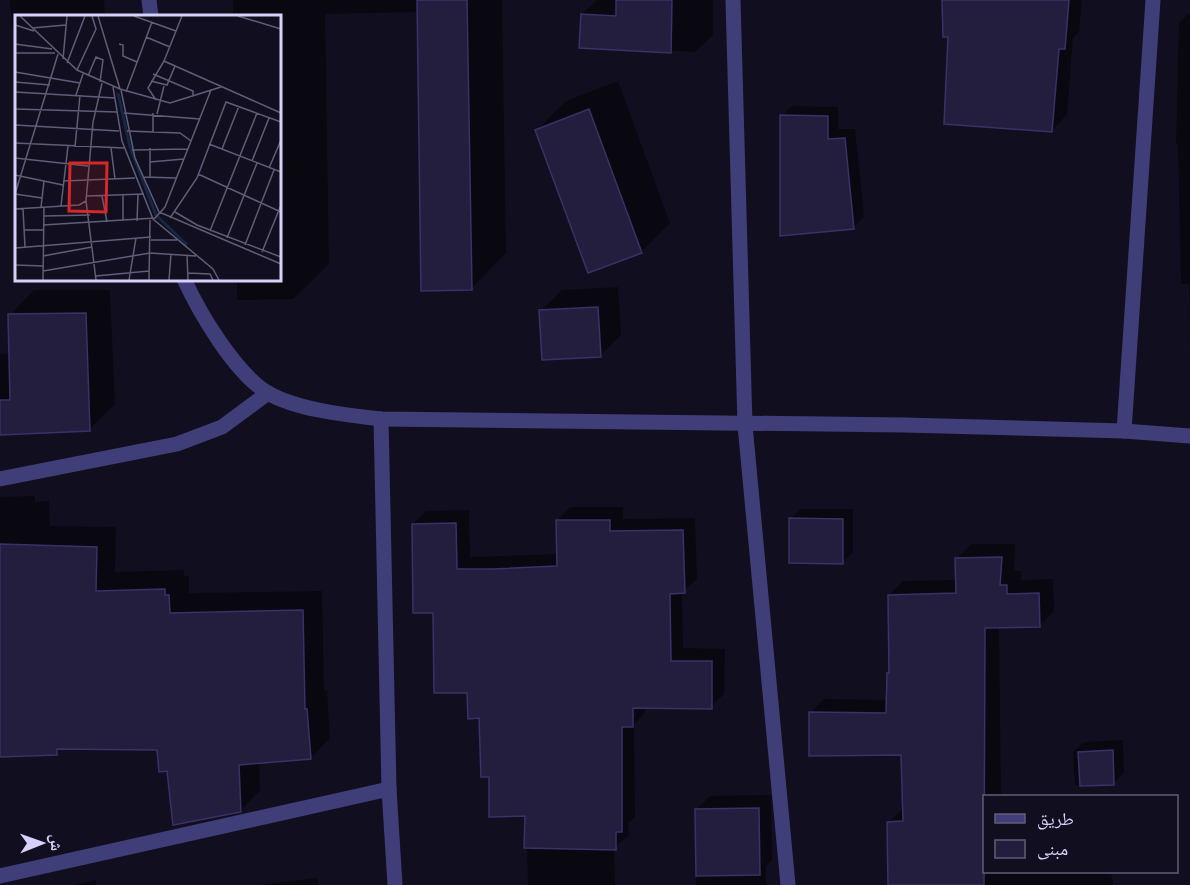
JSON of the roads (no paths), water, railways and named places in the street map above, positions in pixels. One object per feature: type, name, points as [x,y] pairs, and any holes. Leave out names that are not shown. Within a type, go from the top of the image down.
[{"type":"street","points":[[149,0],[151,15]]},
{"type":"street","points":[[733,0],[745,425],[788,885]]},
{"type":"street","points":[[1124,431],[1153,0]]},
{"type":"street","points":[[184,280],[206,323],[236,362],[268,393],[327,413],[381,419],[745,425],[904,425],[1124,431],[1190,436]]},
{"type":"street","points":[[0,479],[177,444],[222,427],[268,393]]},
{"type":"street","points":[[381,419],[389,789],[395,885]]},
{"type":"street","points":[[0,876],[389,789]]}]
